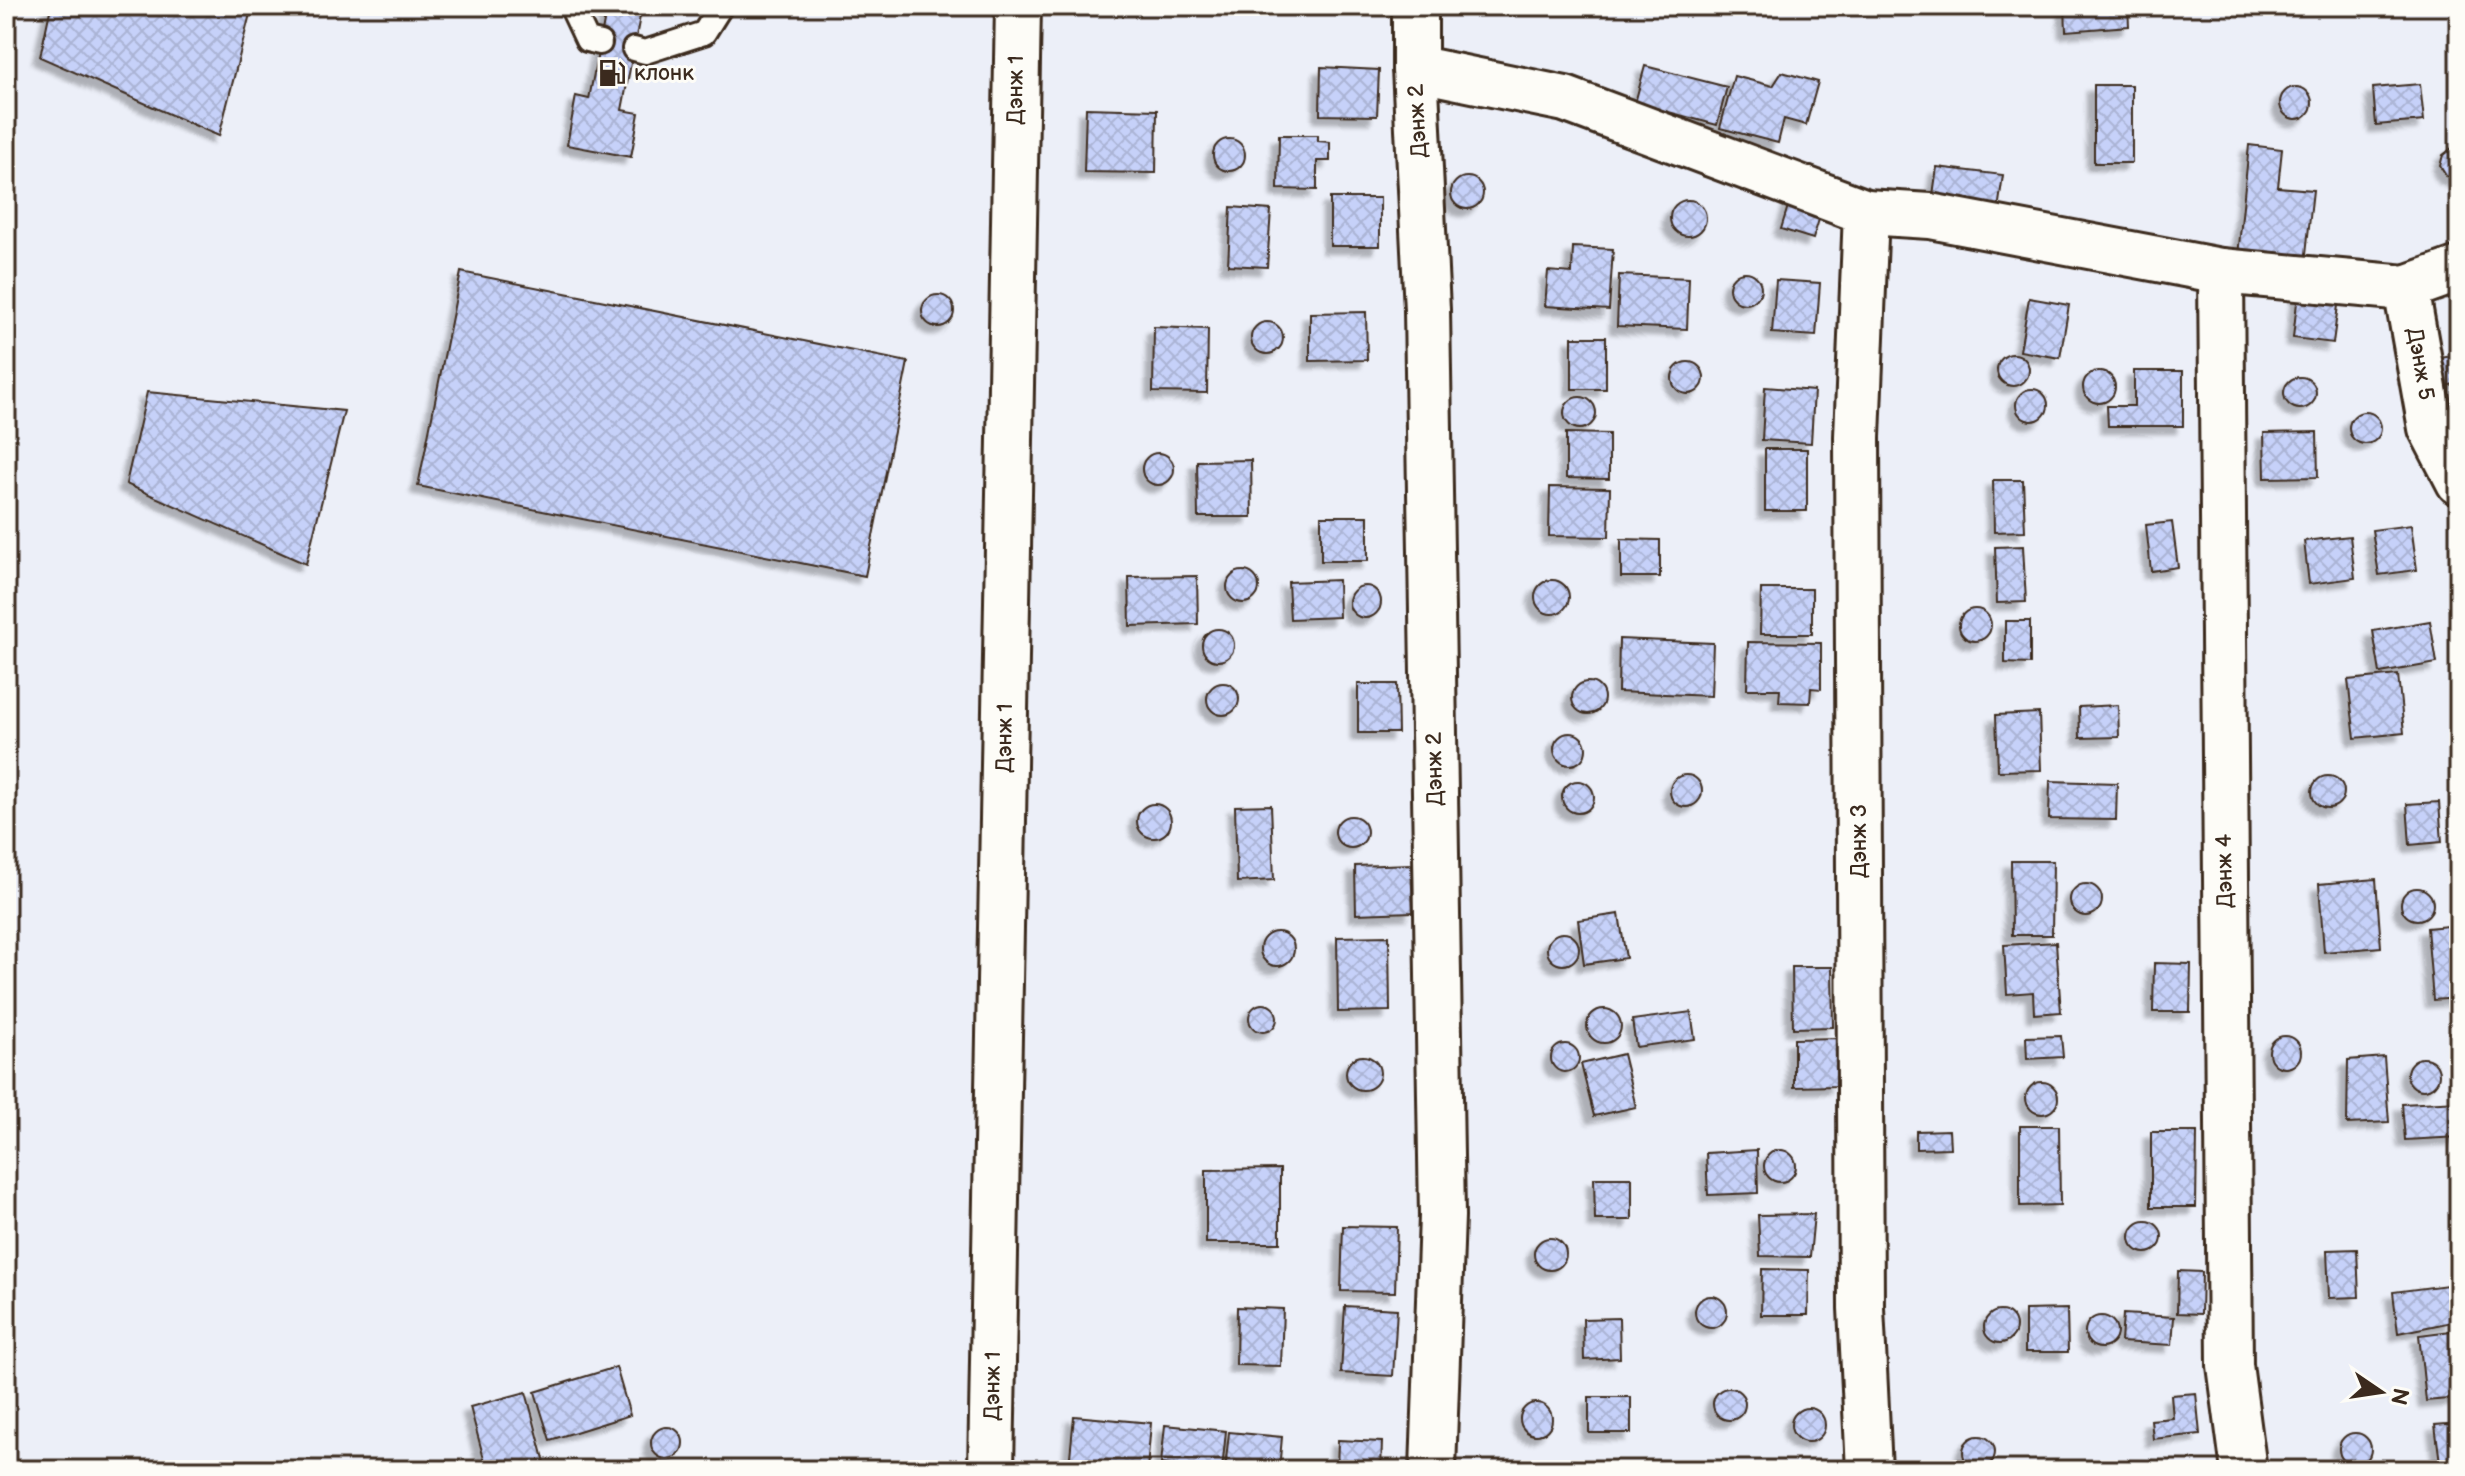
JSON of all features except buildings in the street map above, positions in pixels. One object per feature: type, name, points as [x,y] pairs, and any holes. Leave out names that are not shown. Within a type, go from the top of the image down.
[{"type":"street","name":"Дэнж 1","points":[[991,1470],[1018,6]]},
{"type":"street","name":"Дэнж 2","points":[[1415,6],[1427,326],[1442,1200],[1433,1470]]},
{"type":"street","points":[[1415,68],[1565,99],[1866,212],[1930,216],[2221,271],[2406,288],[2459,269]]},
{"type":"street","name":"Дэнж 3","points":[[1866,212],[1857,452],[1861,1308],[1869,1470]]},
{"type":"street","name":"Дэнж 4","points":[[2221,271],[2230,1365],[2244,1470]]},
{"type":"street","name":"Дэнж 5","points":[[2406,288],[2431,428],[2459,482]]},
{"type":"lane","points":[[571,6],[587,40],[600,43]]},
{"type":"lane","points":[[634,49],[645,52],[704,33],[721,6]]},
{"type":"place","name":"клонк","points":[[612,73]]}]
